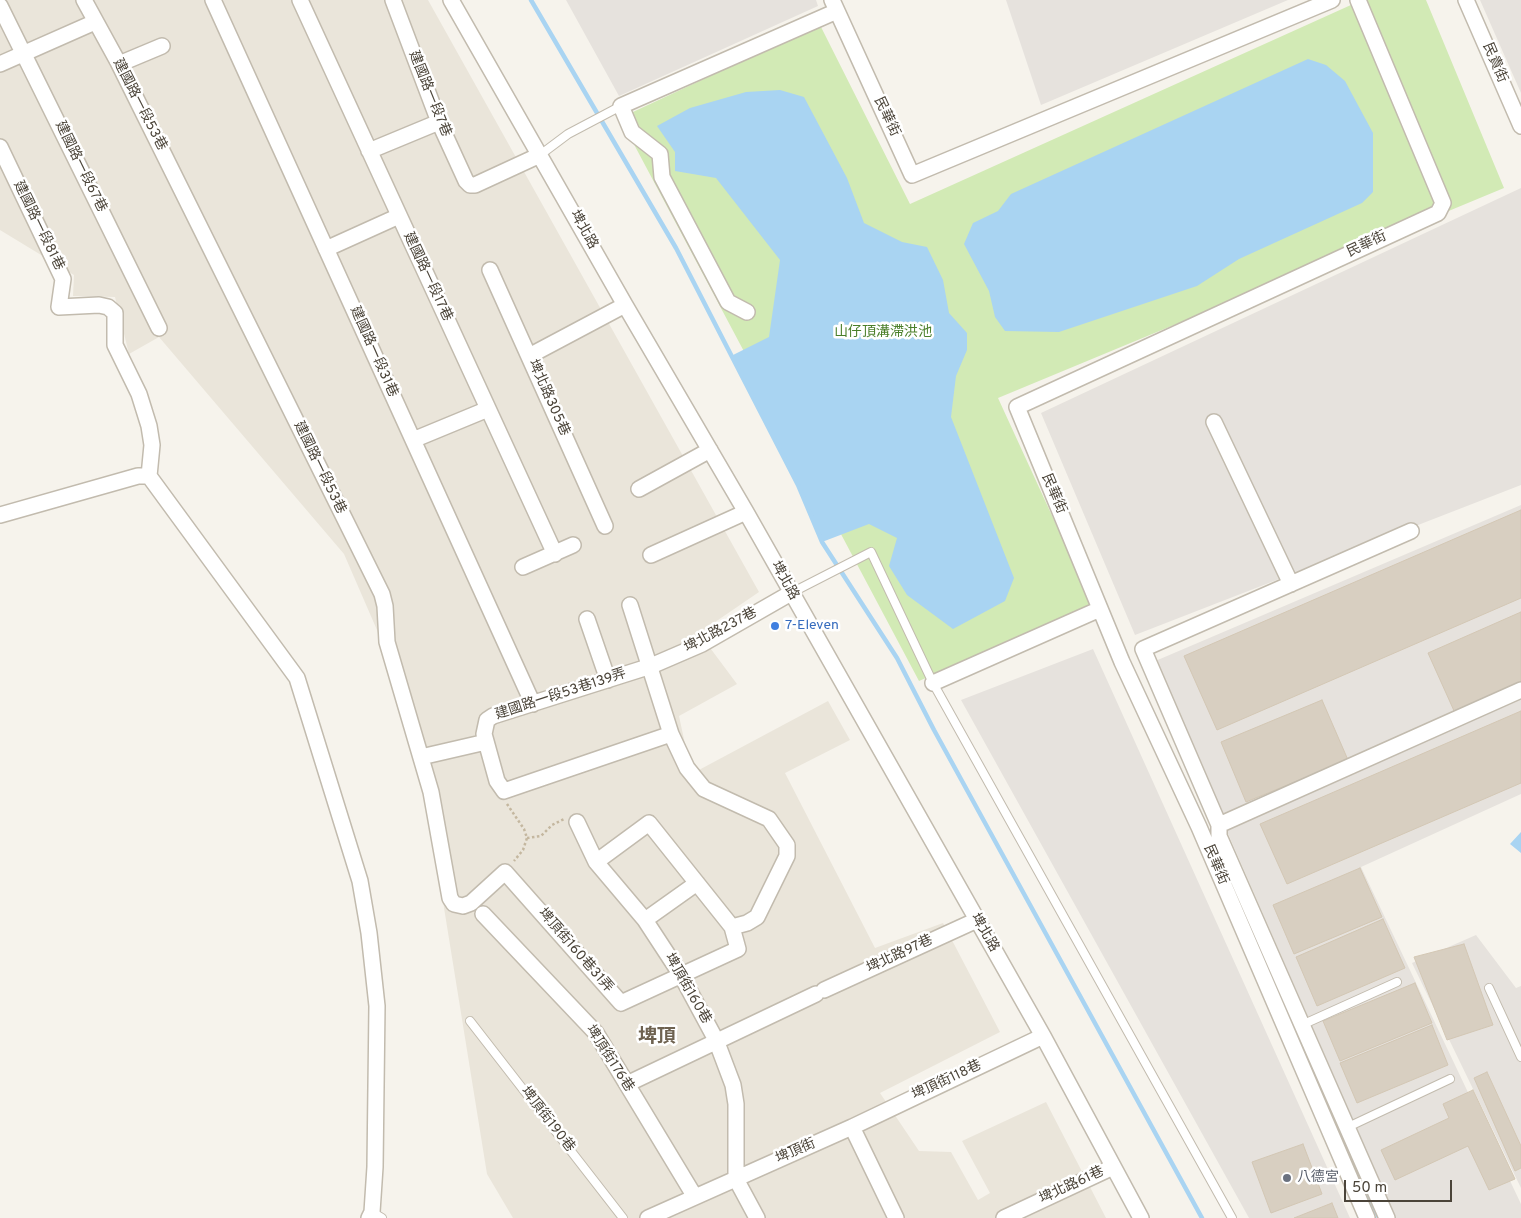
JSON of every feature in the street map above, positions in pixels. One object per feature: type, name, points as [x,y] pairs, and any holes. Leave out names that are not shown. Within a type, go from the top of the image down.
[{"type":"street","name":"建國路一段53巷","points":[[84,0],[118,64],[382,594],[385,606],[387,642],[431,792],[450,898],[454,904],[463,906],[471,903],[505,872]]},
{"type":"street","name":"建國路一段31巷","points":[[213,0],[532,704]]},
{"type":"street","name":"建國路一段17巷","points":[[300,0],[555,554]]},
{"type":"street","name":"建國路一段7巷","points":[[393,0],[439,122],[466,181],[470,185],[475,185],[540,155]]},
{"type":"street","name":"埤北路","points":[[451,0],[625,305],[746,512],[1043,1036],[1141,1218]]},
{"type":"street","name":"民華街","points":[[835,5],[912,175],[1332,0]]},
{"type":"street","name":"民華街","points":[[1358,0],[1444,203],[1438,213],[1017,407],[1122,662],[1199,827],[1367,1218]]},
{"type":"street","name":"民貴街","points":[[1466,0],[1521,126]]},
{"type":"street","points":[[747,312],[728,302],[662,177],[660,154],[632,132],[621,106],[835,5]]},
{"type":"street","name":"建國路一段67巷","points":[[0,6],[159,328]]},
{"type":"street","points":[[0,64],[95,22]]},
{"type":"street","points":[[118,64],[162,46]]},
{"type":"street","points":[[369,151],[439,122]]},
{"type":"street","name":"建國路一段81巷","points":[[0,147],[63,279],[59,307],[99,305],[108,307],[115,313],[115,345],[139,394],[149,426],[152,445],[150,476]]},
{"type":"street","points":[[326,249],[399,216]]},
{"type":"street","name":"埤北路305巷","points":[[490,270],[606,526]]},
{"type":"street","points":[[529,356],[625,305]]},
{"type":"street","points":[[413,440],[488,409]]},
{"type":"street","points":[[1214,422],[1291,584]]},
{"type":"street","points":[[639,489],[710,450]]},
{"type":"street","points":[[0,515],[138,476],[150,476],[297,678],[360,881],[369,932],[377,1006],[374,1216]]},
{"type":"street","points":[[651,555],[746,512]]},
{"type":"street","points":[[1387,1218],[1304,1024],[1219,836],[1219,825],[1144,649],[1411,532]]},
{"type":"street","points":[[523,567],[573,545]]},
{"type":"street","name":"埤北路237巷","points":[[651,666],[702,644],[791,593]]},
{"type":"street","points":[[630,605],[651,666],[671,734],[686,768],[704,789],[769,819],[787,845],[787,856],[757,917],[747,923],[732,927]]},
{"type":"street","points":[[933,683],[1100,609]]},
{"type":"street","points":[[587,619],[608,680]]},
{"type":"street","name":"建國路一段53巷139弄","points":[[504,791],[497,781],[484,734],[487,720],[651,666]]},
{"type":"street","points":[[1219,825],[1521,690]]},
{"type":"street","points":[[504,791],[671,734]]},
{"type":"street","points":[[421,757],[486,742]]},
{"type":"street","name":"埤頂街160巷","points":[[577,822],[596,862],[645,920],[681,975],[716,1040],[733,1085],[736,1104],[736,1179]]},
{"type":"street","points":[[596,862],[649,823],[732,927],[738,949],[681,975]]},
{"type":"street","name":"埤頂街160巷31弄","points":[[505,872],[621,1004],[681,975]]},
{"type":"street","points":[[645,920],[697,882]]},
{"type":"street","name":"埤頂街176巷","points":[[483,914],[596,1033],[694,1197]]},
{"type":"street","name":"埤北路97巷","points":[[627,1084],[716,1040],[977,920]]},
{"type":"street","name":"埤頂街118巷","points":[[852,1127],[1043,1036]]},
{"type":"street","points":[[852,1127],[896,1218]]},
{"type":"street","name":"埤頂街","points":[[648,1218],[852,1127]]},
{"type":"street","name":"埤北路61巷","points":[[1004,1218],[1113,1167]]},
{"type":"street","points":[[736,1179],[757,1218]]},
{"type":"lane","points":[[540,155],[568,134],[621,106]]},
{"type":"lane","points":[[791,593],[871,552],[933,683],[1232,1218]]},
{"type":"lane","points":[[1304,1024],[1397,982]]},
{"type":"lane","points":[[1489,988],[1521,1057]]},
{"type":"lane","name":"埤頂街190巷","points":[[470,1021],[623,1218]]},
{"type":"lane","points":[[1348,1127],[1450,1079]]},
{"type":"path","points":[[504,791],[508,808],[524,830],[527,838],[523,850],[505,872]]},
{"type":"path","points":[[527,838],[541,836],[552,825],[564,819],[577,822]]},
{"type":"shaded area","points":[[0,0],[428,0],[759,592],[699,633],[737,684],[679,716],[685,744],[697,771],[828,701],[850,740],[785,773],[875,948],[943,923],[1000,1032],[880,1093],[919,1151],[951,1152],[978,1200],[990,1193],[962,1141],[1046,1102],[1106,1218],[513,1218],[487,1174],[440,883],[419,771],[377,630],[344,554],[159,337],[129,354],[115,297],[73,296],[74,275],[0,230]]},
{"type":"shaded area","points":[[566,0],[816,0],[818,6],[619,96]]},
{"type":"shaded area","points":[[1006,0],[1288,0],[1041,105]]},
{"type":"shaded area","points":[[1480,0],[1521,0],[1521,93]]},
{"type":"shaded area","points":[[1521,188],[1521,485],[1135,635],[1041,413]]},
{"type":"shaded area","points":[[1521,505],[1521,794],[1361,867],[1521,1204],[1521,1218],[1396,1218],[1153,662]]},
{"type":"shaded area","points":[[1093,649],[1350,1218],[1249,1218],[961,700]]},
{"type":"shaded area","points":[[1476,935],[1516,988],[1521,986],[1521,1188],[1412,963]]},
{"type":"green space","name":"山仔頂溝滯洪池","points":[[1362,0],[1426,0],[1504,188],[998,398],[1093,605],[919,681],[620,118],[820,25],[910,204]]},
{"type":"water","points":[[1308,59],[1326,65],[1345,81],[1373,133],[1373,192],[1362,203],[1239,259],[1197,286],[1059,332],[1005,331],[995,317],[989,291],[964,244],[973,223],[998,211],[1011,194]]},
{"type":"water","points":[[780,90],[804,97],[847,178],[864,223],[902,242],[927,247],[943,280],[949,313],[967,333],[967,350],[956,376],[951,417],[1014,578],[1005,601],[953,629],[907,595],[889,566],[897,538],[869,524],[822,542],[798,485],[731,356],[769,337],[780,260],[716,178],[675,171],[675,152],[657,126],[690,108],[746,92]]},
{"type":"water","points":[[1521,832],[1521,853],[1510,844]]},
{"type":"building","points":[[1521,510],[1521,598],[1217,730],[1184,656]]},
{"type":"building","points":[[1521,612],[1521,684],[1455,713],[1428,653]]},
{"type":"building","points":[[1322,700],[1348,760],[1246,802],[1221,742]]},
{"type":"building","points":[[1521,711],[1521,783],[1287,884],[1260,824]]},
{"type":"building","points":[[1360,868],[1382,917],[1294,954],[1273,905]]},
{"type":"building","points":[[1383,919],[1405,968],[1317,1006],[1296,957]]},
{"type":"building","points":[[1464,944],[1493,1025],[1447,1040],[1414,957]]},
{"type":"building","points":[[1415,983],[1432,1023],[1340,1061],[1323,1021]]},
{"type":"building","points":[[1432,1025],[1448,1065],[1357,1103],[1340,1063]]},
{"type":"building","points":[[1487,1072],[1521,1146],[1521,1168],[1515,1171],[1474,1078]]},
{"type":"building","points":[[1473,1090],[1515,1179],[1489,1190],[1468,1146],[1395,1180],[1381,1150],[1449,1118],[1443,1104]]},
{"type":"building","name":"八德宮","points":[[1303,1144],[1322,1194],[1271,1213],[1252,1162]]},
{"type":"building","points":[[1332,1203],[1338,1218],[1294,1218]]},
{"type":"waterway","points":[[531,0],[676,248],[798,485],[822,542],[897,658],[934,730],[1202,1218]]},
{"type":"waterway","points":[[1341,1131],[1379,1218]]},
{"type":"place","name":"7-Eleven","points":[[775,626]]},
{"type":"place","name":"八德宮","points":[[1287,1178]]},
{"type":"district","name":"埤頂","points":[[657,1038]]}]
